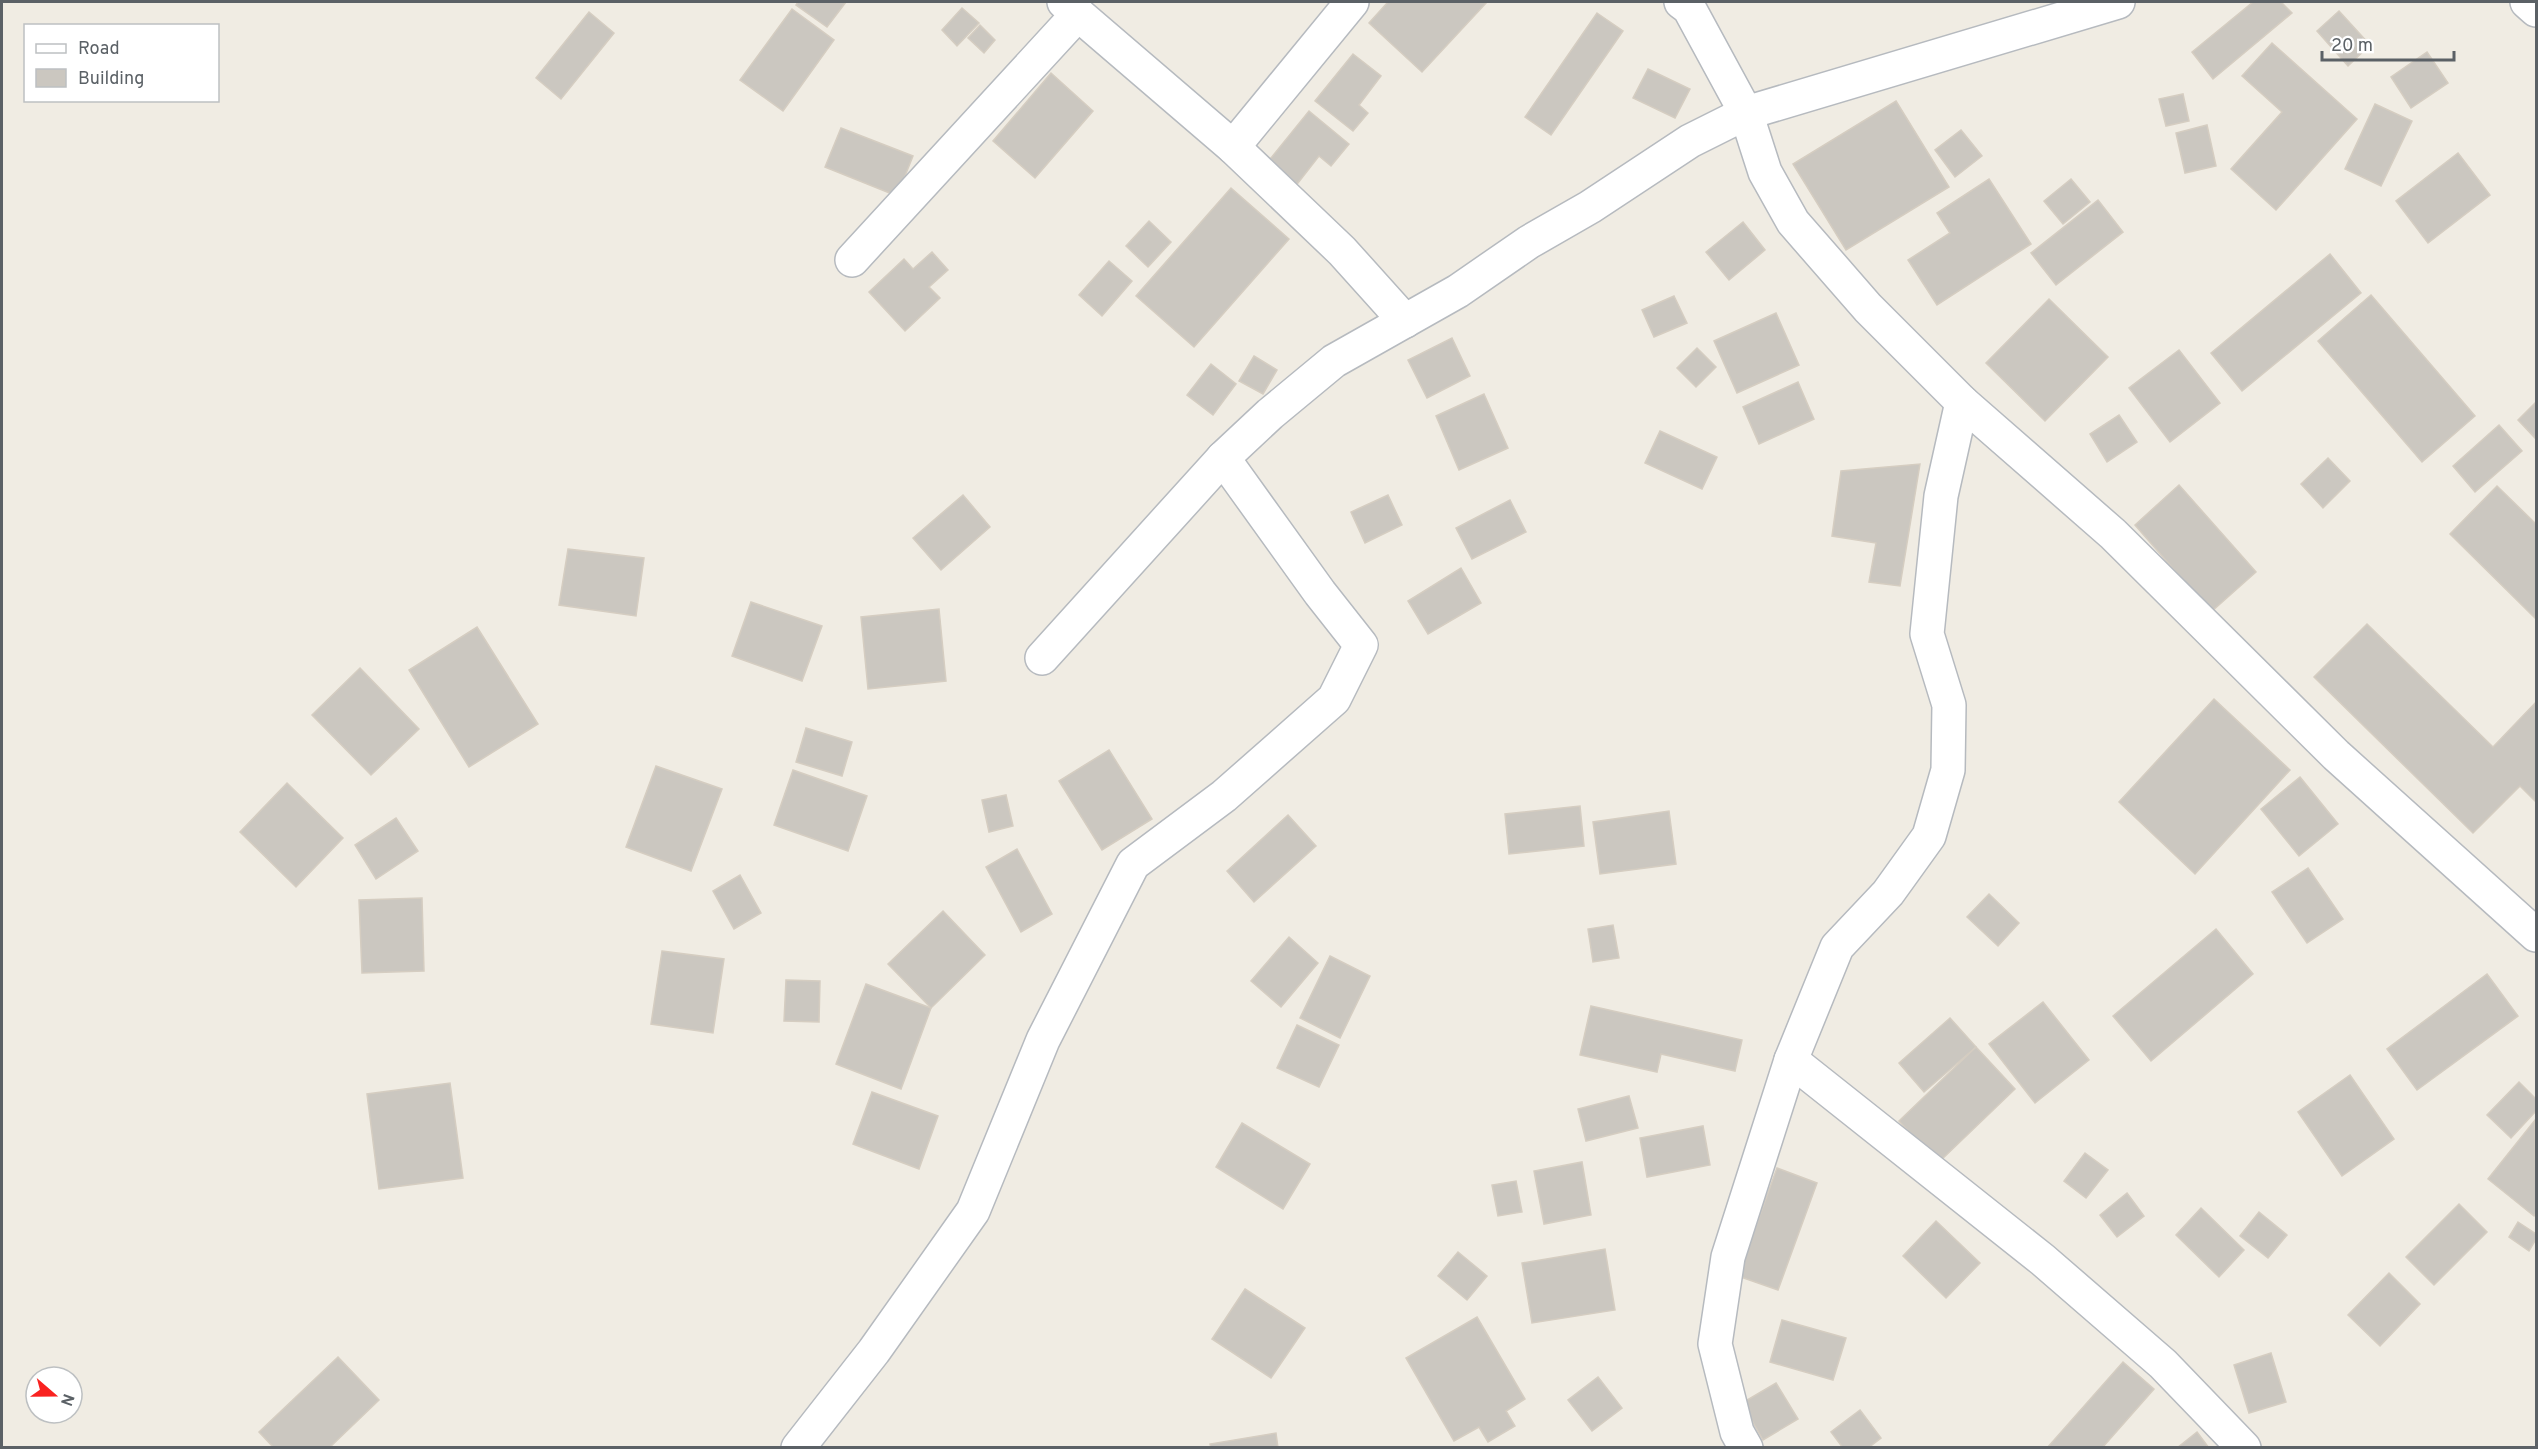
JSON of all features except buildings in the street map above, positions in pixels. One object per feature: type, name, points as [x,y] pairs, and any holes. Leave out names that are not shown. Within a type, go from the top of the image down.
[{"type":"street","points":[[1233,147],[1352,2]]},
{"type":"street","points":[[1042,658],[1223,458],[1270,414],[1334,361],[1458,291],[1529,242],[1590,207],[1690,141],[1746,113],[2118,2]]},
{"type":"street","points":[[2527,2],[2536,10]]},
{"type":"street","points":[[1689,4],[1746,113],[1765,172],[1793,222],[1868,308],[1962,402],[2113,534],[2336,755],[2536,935]]},
{"type":"street","points":[[852,260],[1071,8],[1233,147],[1342,251],[1405,321]]},
{"type":"street","points":[[1746,1448],[1737,1432],[1715,1344],[1728,1257],[1791,1060],[1837,947],[1888,893],[1929,836],[1948,770],[1949,705],[1927,634],[1941,496],[1962,402]]},
{"type":"street","points":[[798,1448],[874,1351],[973,1211],[1043,1040],[1133,864],[1224,796],[1334,699],[1361,645],[1223,458]]},
{"type":"street","points":[[1791,1060],[2043,1260],[2163,1364],[2244,1448]]}]
